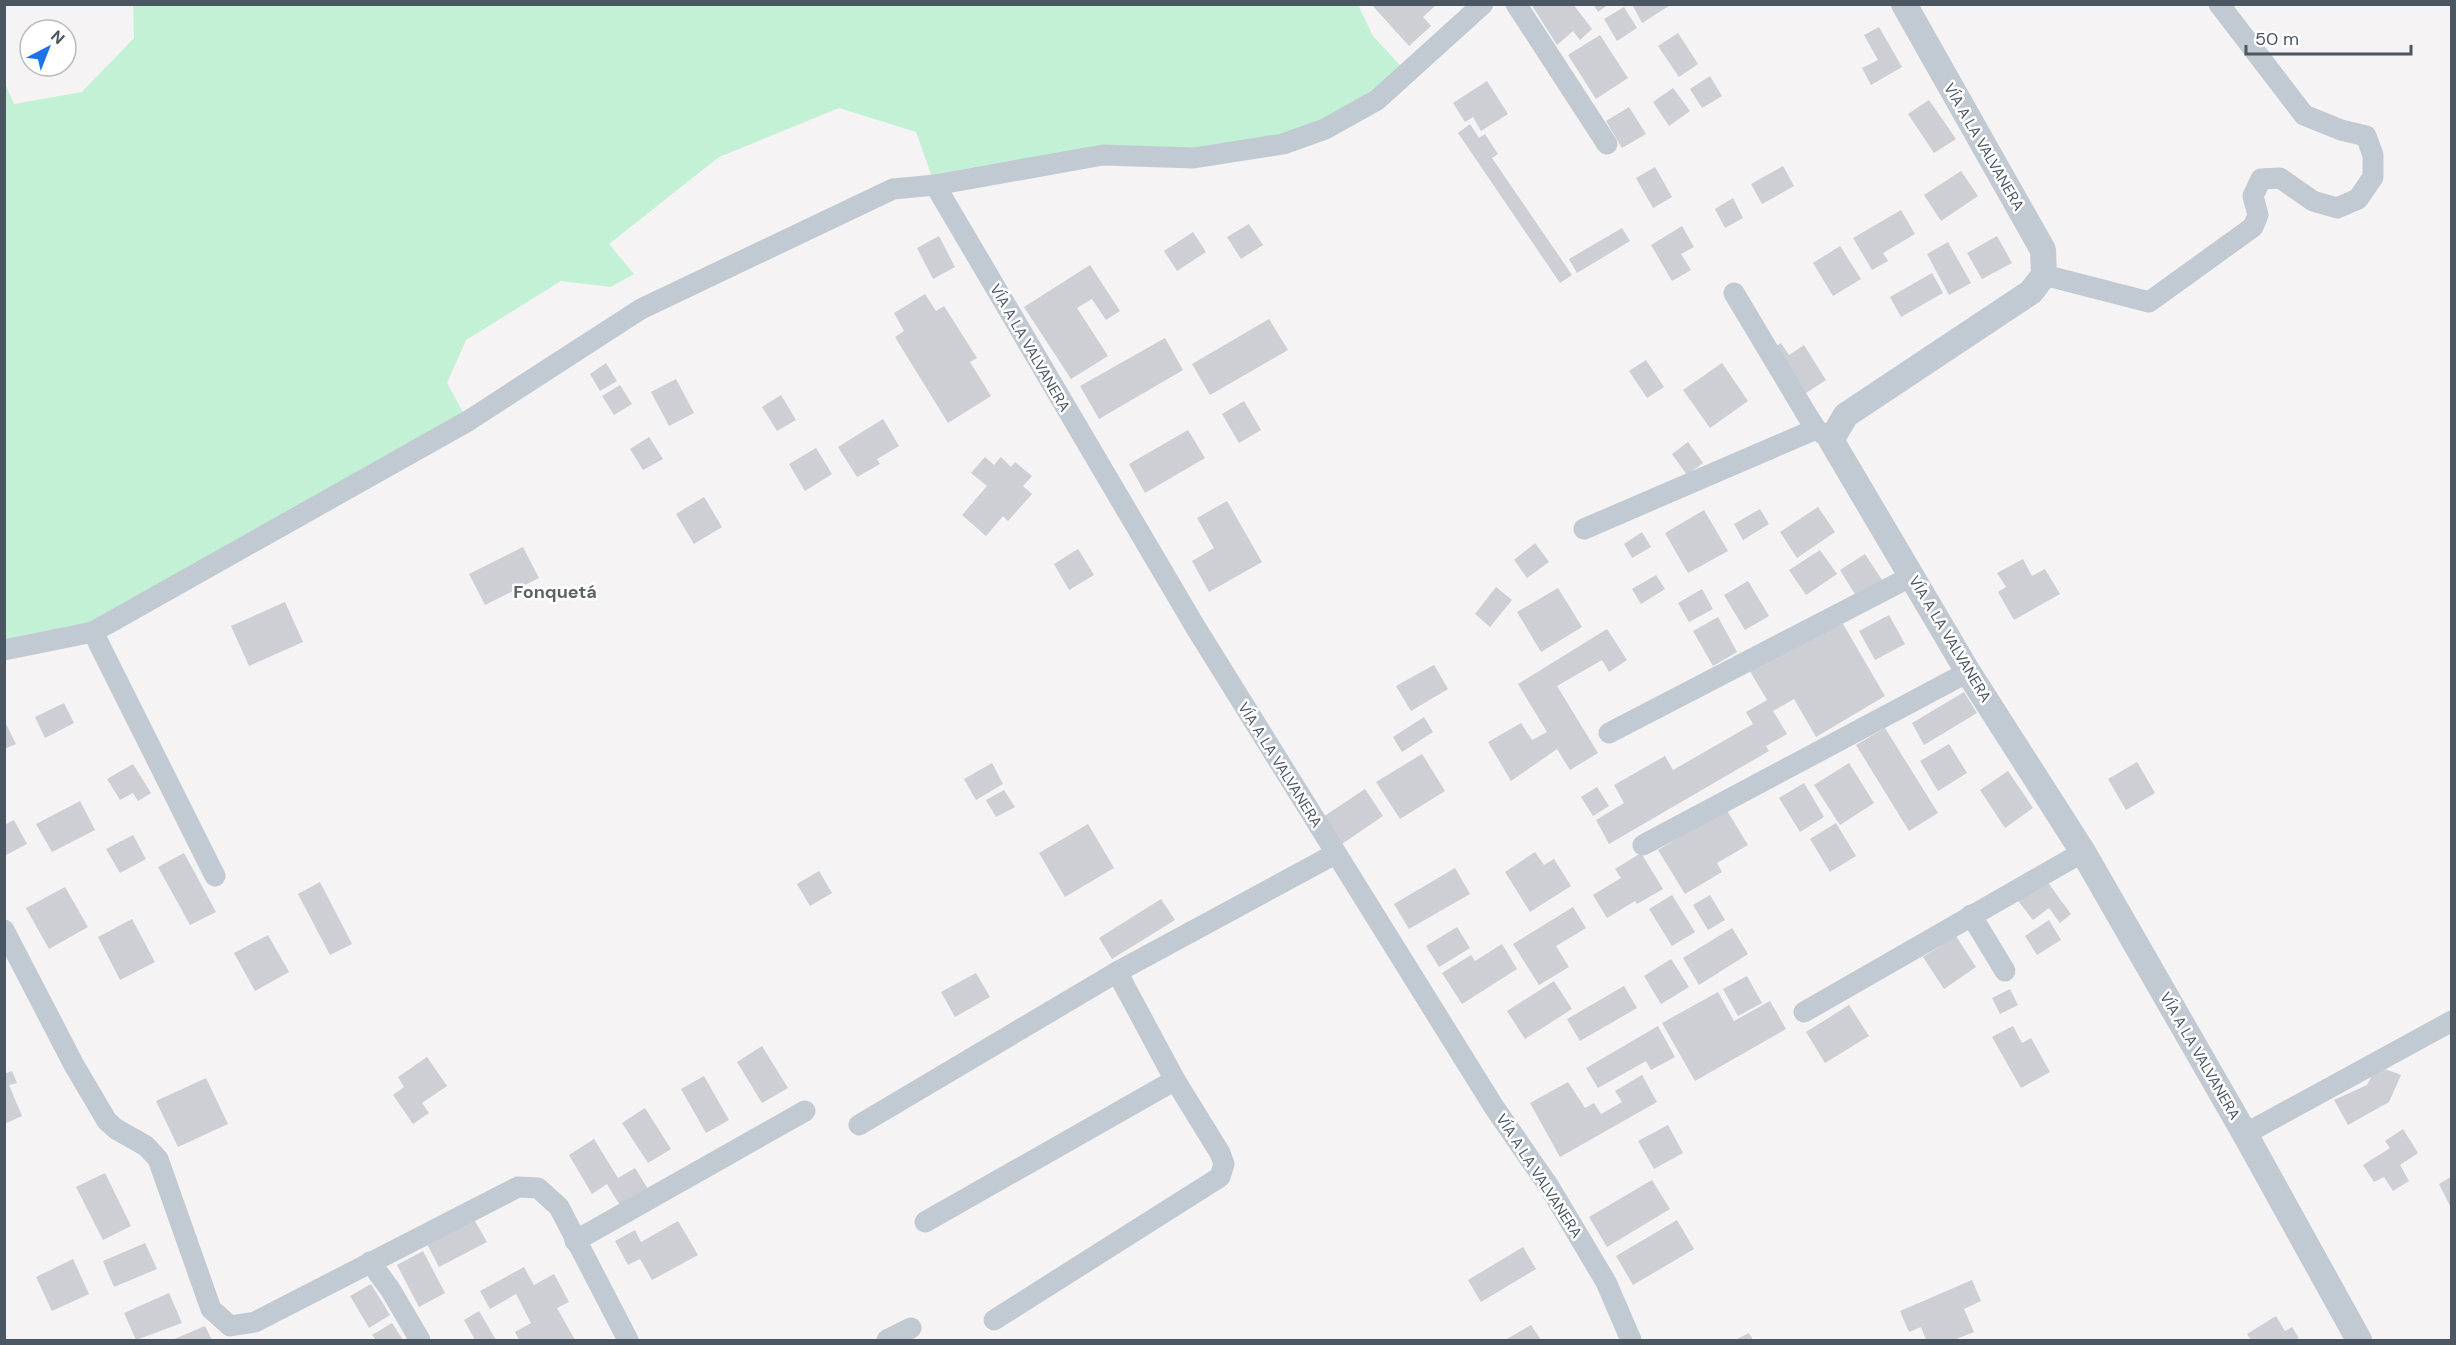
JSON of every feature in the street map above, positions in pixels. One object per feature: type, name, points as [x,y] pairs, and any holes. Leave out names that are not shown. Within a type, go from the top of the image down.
[{"type":"street","points":[[4,650],[93,632],[468,421],[641,309],[893,189],[935,185],[1103,155],[1194,158],[1282,144],[1325,129],[1377,100],[1483,4]]},
{"type":"street","points":[[1516,4],[1607,144]]},
{"type":"street","name":"VÍA A LA VALVANERA","points":[[1904,4],[2043,250],[2044,275]]},
{"type":"street","points":[[1584,530],[1824,435],[1846,415],[2031,292],[2044,275],[2149,302],[2253,227],[2258,215],[2253,196],[2261,179],[2280,178],[2313,201],[2337,208],[2358,199],[2373,177],[2373,155],[2366,136],[2341,130],[2304,115],[2219,4]]},
{"type":"street","name":"VÍA A LA VALVANERA","points":[[935,185],[1196,628],[1494,1107],[1551,1188],[1606,1282],[1631,1341]]},
{"type":"street","points":[[1734,293],[1824,435]]},
{"type":"street","name":"VÍA A LA VALVANERA","points":[[1824,435],[1912,576],[1968,672],[2082,852],[2360,1341]]},
{"type":"street","points":[[1610,733],[1912,576]]},
{"type":"street","points":[[93,632],[215,876]]},
{"type":"street","points":[[1643,845],[1968,672]]},
{"type":"street","points":[[1804,1012],[2082,852]]},
{"type":"street","points":[[859,1125],[1117,972],[1335,854]]},
{"type":"street","points":[[1971,915],[2005,972]]},
{"type":"street","points":[[4,930],[74,1065],[107,1121],[116,1129],[146,1146],[158,1159],[211,1309],[231,1333],[518,1187],[538,1188],[559,1207],[628,1341]]},
{"type":"street","points":[[994,1320],[1220,1177],[1224,1164],[1220,1153],[1175,1080],[1117,972]]},
{"type":"street","points":[[2244,1134],[2451,1021]]},
{"type":"street","points":[[926,1222],[1175,1080]]},
{"type":"street","points":[[575,1241],[805,1111]]},
{"type":"street","points":[[370,1262],[390,1289],[420,1341]]},
{"type":"street","points":[[887,1341],[911,1328]]},
{"type":"green space","points":[[133,4],[1358,5],[1373,36],[1408,74],[1283,144],[1103,155],[935,185],[916,132],[839,108],[719,157],[609,244],[634,274],[611,287],[561,281],[466,340],[447,383],[468,421],[93,632],[5,650],[4,81],[14,104],[82,92],[134,38]]},
{"type":"building","points":[[1371,4],[1437,4],[1423,17],[1431,26],[1409,46]]},
{"type":"building","points":[[1531,4],[1573,4],[1592,29],[1580,40],[1573,31],[1557,45]]},
{"type":"building","points":[[1593,4],[1609,4],[1598,12]]},
{"type":"building","points":[[1632,4],[1672,4],[1642,23]]},
{"type":"building","points":[[1624,7],[1637,28],[1617,41],[1604,19]]},
{"type":"building","points":[[1879,27],[1902,67],[1871,85],[1862,68],[1878,60],[1864,35]]},
{"type":"building","points":[[1678,33],[1698,64],[1679,77],[1658,46]]},
{"type":"building","points":[[1600,35],[1628,78],[1596,99],[1568,55]]},
{"type":"building","points":[[1710,76],[1722,96],[1702,108],[1690,89]]},
{"type":"building","points":[[1487,81],[1508,114],[1481,131],[1473,117],[1465,122],[1453,103]]},
{"type":"building","points":[[1673,88],[1690,111],[1669,126],[1653,102]]},
{"type":"building","points":[[1929,100],[1956,139],[1934,153],[1908,114]]},
{"type":"building","points":[[1629,107],[1646,134],[1622,148],[1606,121]]},
{"type":"building","points":[[1470,124],[1479,138],[1485,134],[1498,154],[1492,158],[1572,275],[1560,283],[1458,133]]},
{"type":"building","points":[[1783,166],[1794,186],[1762,204],[1751,184]]},
{"type":"building","points":[[1655,167],[1672,197],[1653,208],[1636,178]]},
{"type":"building","points":[[1961,171],[1978,196],[1941,221],[1924,195]]},
{"type":"building","points":[[1733,198],[1743,218],[1725,228],[1715,209]]},
{"type":"building","points":[[1901,210],[1915,234],[1883,253],[1888,261],[1872,270],[1853,238]]},
{"type":"building","points":[[1249,224],[1263,245],[1241,259],[1227,237]]},
{"type":"building","points":[[1682,226],[1694,247],[1681,254],[1691,270],[1672,281],[1651,245]]},
{"type":"building","points":[[1622,228],[1630,241],[1577,273],[1569,259]]},
{"type":"building","points":[[1193,232],[1206,252],[1177,271],[1164,251]]},
{"type":"building","points":[[939,236],[955,267],[933,279],[917,248]]},
{"type":"building","points":[[1997,236],[2012,263],[1982,279],[1967,253]]},
{"type":"building","points":[[1948,242],[1971,283],[1949,295],[1927,254]]},
{"type":"building","points":[[1840,246],[1861,279],[1833,296],[1813,263]]},
{"type":"building","points":[[1090,265],[1120,311],[1106,320],[1092,299],[1077,308],[1108,356],[1071,379],[1024,307]]},
{"type":"building","points":[[1932,273],[1943,293],[1901,317],[1890,297]]},
{"type":"building","points":[[925,294],[936,311],[944,306],[977,358],[970,362],[991,396],[948,423],[895,337],[904,331],[894,313]]},
{"type":"building","points":[[1269,319],[1288,350],[1210,395],[1192,364]]},
{"type":"building","points":[[1165,338],[1183,370],[1099,419],[1080,386]]},
{"type":"building","points":[[1781,343],[1789,355],[1804,345],[1826,380],[1800,397],[1770,350]]},
{"type":"building","points":[[1646,360],[1664,387],[1647,398],[1629,371]]},
{"type":"building","points":[[606,363],[617,381],[600,391],[590,374]]},
{"type":"building","points":[[1722,363],[1748,401],[1710,428],[1683,390]]},
{"type":"building","points":[[676,379],[694,413],[669,426],[651,392]]},
{"type":"building","points":[[620,385],[632,404],[614,415],[602,396]]},
{"type":"building","points":[[781,395],[796,420],[777,431],[762,407]]},
{"type":"building","points":[[1244,401],[1261,430],[1239,443],[1222,414]]},
{"type":"building","points":[[883,419],[899,446],[877,459],[880,464],[857,477],[838,447]]},
{"type":"building","points":[[1188,430],[1205,458],[1145,493],[1129,464]]},
{"type":"building","points":[[649,437],[663,459],[643,470],[630,449]]},
{"type":"building","points":[[1688,442],[1703,463],[1687,475],[1672,454]]},
{"type":"building","points":[[816,448],[832,474],[805,491],[789,464]]},
{"type":"building","points":[[985,457],[994,465],[1001,457],[1011,467],[1015,462],[1032,476],[1023,486],[1032,494],[1008,521],[1003,516],[986,536],[962,515],[987,486],[971,473]]},
{"type":"building","points":[[704,497],[722,527],[694,544],[676,514]]},
{"type":"building","points":[[1227,501],[1262,562],[1209,592],[1192,561],[1214,548],[1197,518]]},
{"type":"building","points":[[1818,507],[1835,532],[1797,558],[1780,532]]},
{"type":"building","points":[[1760,509],[1769,524],[1743,540],[1734,524]]},
{"type":"building","points":[[1704,510],[1728,551],[1688,573],[1665,533]]},
{"type":"building","points":[[1642,532],[1651,547],[1632,558],[1624,544]]},
{"type":"building","points":[[1535,543],[1549,562],[1527,578],[1514,560]]},
{"type":"building","points":[[523,547],[539,578],[485,605],[469,574]]},
{"type":"building","points":[[1078,549],[1094,575],[1069,590],[1054,564]]},
{"type":"building","points":[[1820,550],[1837,574],[1806,595],[1789,570]]},
{"type":"building","points":[[1865,554],[1882,580],[1856,596],[1840,570]]},
{"type":"building","points":[[2023,559],[2032,576],[2045,569],[2060,594],[2014,620],[1998,592],[2006,587],[1997,573]]},
{"type":"building","points":[[1656,575],[1665,589],[1641,604],[1632,589]]},
{"type":"building","points":[[1748,581],[1769,616],[1745,630],[1724,595]]},
{"type":"building","points":[[1496,587],[1512,600],[1490,627],[1475,614]]},
{"type":"building","points":[[1558,588],[1582,627],[1541,652],[1517,612]]},
{"type":"building","points":[[1702,589],[1713,609],[1689,622],[1678,603]]},
{"type":"building","points":[[285,602],[303,642],[249,666],[231,626]]},
{"type":"building","points":[[1889,615],[1905,644],[1875,660],[1859,631]]},
{"type":"building","points":[[1718,617],[1737,652],[1713,666],[1693,631]]},
{"type":"building","points":[[1839,617],[1885,696],[1816,737],[1794,699],[1773,711],[1787,734],[1766,746],[1769,751],[1609,844],[1596,820],[1624,803],[1614,785],[1665,756],[1673,770],[1753,724],[1746,712],[1767,700],[1748,668]]},
{"type":"building","points":[[1607,629],[1627,660],[1609,672],[1602,660],[1557,686],[1598,753],[1570,770],[1557,749],[1511,781],[1488,742],[1521,723],[1532,740],[1547,732],[1518,684]]},
{"type":"building","points":[[1434,665],[1448,689],[1411,711],[1396,686]]},
{"type":"building","points":[[1964,692],[1977,713],[1924,745],[1912,723]]},
{"type":"building","points":[[64,703],[74,723],[45,738],[35,717]]},
{"type":"building","points":[[1424,717],[1433,732],[1402,752],[1393,737]]},
{"type":"building","points":[[4,720],[16,744],[4,749]]},
{"type":"building","points":[[1885,728],[1938,813],[1909,831],[1856,745]]},
{"type":"building","points":[[1949,744],[1967,773],[1938,791],[1920,761]]},
{"type":"building","points":[[1422,754],[1445,791],[1400,819],[1376,782]]},
{"type":"building","points":[[2137,762],[2155,793],[2126,810],[2108,779]]},
{"type":"building","points":[[992,763],[1003,784],[976,800],[964,779]]},
{"type":"building","points":[[1849,763],[1874,803],[1840,825],[1814,785]]},
{"type":"building","points":[[133,764],[151,793],[138,801],[133,793],[120,800],[107,779]]},
{"type":"building","points":[[2008,771],[2033,808],[2005,828],[1980,790]]},
{"type":"building","points":[[1804,783],[1824,817],[1800,832],[1779,798]]},
{"type":"building","points":[[1597,787],[1609,806],[1593,816],[1581,797]]},
{"type":"building","points":[[1365,789],[1383,816],[1342,844],[1323,817]]},
{"type":"building","points":[[1004,790],[1015,807],[996,817],[986,800]]},
{"type":"building","points":[[80,801],[95,830],[52,852],[36,824]]},
{"type":"building","points":[[1726,809],[1748,845],[1717,863],[1722,872],[1685,894],[1658,850]]},
{"type":"building","points":[[14,820],[27,844],[4,856],[4,825]]},
{"type":"building","points":[[1836,823],[1856,856],[1830,872],[1810,839]]},
{"type":"building","points":[[1088,824],[1114,868],[1065,897],[1039,853]]},
{"type":"building","points":[[133,835],[146,859],[120,873],[106,849]]},
{"type":"building","points":[[1535,852],[1544,865],[1554,859],[1571,886],[1530,912],[1505,872]]},
{"type":"building","points":[[184,853],[216,912],[190,925],[158,867]]},
{"type":"building","points":[[1641,853],[1663,889],[1637,904],[1635,901],[1607,918],[1593,895],[1621,878],[1615,869]]},
{"type":"building","points":[[1455,868],[1470,894],[1409,929],[1394,904]]},
{"type":"building","points":[[819,871],[832,893],[810,906],[797,884]]},
{"type":"building","points":[[2043,876],[2071,914],[2060,923],[2049,908],[2033,920],[2015,897]]},
{"type":"building","points":[[320,882],[352,944],[330,955],[298,894]]},
{"type":"building","points":[[65,887],[88,927],[49,949],[26,908]]},
{"type":"building","points":[[1672,895],[1695,932],[1672,946],[1649,909]]},
{"type":"building","points":[[1710,895],[1725,920],[1708,930],[1693,905]]},
{"type":"building","points":[[1161,899],[1175,920],[1112,959],[1099,938]]},
{"type":"building","points":[[1573,907],[1586,928],[1556,946],[1569,967],[1539,985],[1513,944]]},
{"type":"building","points":[[132,919],[155,962],[120,980],[98,937]]},
{"type":"building","points":[[2049,920],[2061,940],[2037,955],[2025,936]]},
{"type":"building","points":[[1457,927],[1470,948],[1439,967],[1426,946]]},
{"type":"building","points":[[1732,928],[1748,954],[1699,985],[1683,958]]},
{"type":"building","points":[[268,935],[289,972],[255,991],[234,953]]},
{"type":"building","points":[[1956,936],[1976,967],[1944,989],[1923,957]]},
{"type":"building","points":[[1502,944],[1517,969],[1462,1004],[1442,973],[1471,955],[1475,961]]},
{"type":"building","points":[[1671,959],[1689,987],[1661,1004],[1644,976]]},
{"type":"building","points":[[976,973],[990,997],[955,1017],[941,992]]},
{"type":"building","points":[[1747,976],[1762,1003],[1738,1016],[1723,989]]},
{"type":"building","points":[[1554,981],[1572,1009],[1525,1039],[1507,1011]]},
{"type":"building","points":[[1624,986],[1637,1008],[1580,1041],[1567,1019]]},
{"type":"building","points":[[2010,989],[2018,1005],[2000,1014],[1992,998]]},
{"type":"building","points":[[1718,992],[1734,1021],[1770,1001],[1786,1029],[1695,1081],[1662,1023]]},
{"type":"building","points":[[1849,1005],[1869,1036],[1825,1063],[1806,1032]]},
{"type":"building","points":[[1658,1026],[1675,1057],[1651,1070],[1646,1061],[1598,1088],[1586,1068]]},
{"type":"building","points":[[2013,1026],[2022,1043],[2031,1038],[2050,1072],[2021,1088],[1992,1037]]},
{"type":"building","points":[[762,1046],[788,1088],[762,1103],[737,1062]]},
{"type":"building","points":[[427,1057],[447,1086],[422,1103],[429,1113],[413,1124],[393,1095],[404,1087],[398,1077]]},
{"type":"building","points":[[2377,1066],[2401,1075],[2389,1102],[2348,1125],[2334,1100],[2367,1085]]},
{"type":"building","points":[[12,1071],[17,1083],[9,1085],[22,1116],[4,1124],[4,1074]]},
{"type":"building","points":[[1642,1075],[1657,1102],[1560,1157],[1530,1103],[1568,1082],[1585,1108],[1594,1103],[1601,1114],[1622,1102],[1615,1091]]},
{"type":"building","points":[[704,1076],[729,1120],[706,1133],[681,1089]]},
{"type":"building","points":[[206,1078],[228,1124],[178,1147],[156,1101]]},
{"type":"building","points":[[645,1108],[671,1149],[648,1163],[622,1123]]},
{"type":"building","points":[[1668,1125],[1683,1153],[1654,1169],[1638,1141]]},
{"type":"building","points":[[2403,1129],[2418,1153],[2400,1165],[2409,1181],[2393,1191],[2384,1177],[2374,1182],[2363,1165],[2390,1148],[2385,1141]]},
{"type":"building","points":[[594,1139],[618,1178],[635,1168],[648,1189],[621,1207],[607,1184],[592,1194],[569,1155]]},
{"type":"building","points":[[105,1173],[131,1226],[103,1240],[76,1187]]},
{"type":"building","points":[[2451,1177],[2451,1208],[2439,1184]]},
{"type":"building","points":[[1652,1180],[1670,1209],[1607,1247],[1589,1217]]},
{"type":"building","points":[[472,1216],[487,1242],[439,1267],[425,1240]]},
{"type":"building","points":[[1677,1220],[1694,1249],[1633,1285],[1616,1256]]},
{"type":"building","points":[[678,1221],[698,1255],[652,1280],[640,1259],[628,1265],[615,1241],[635,1230],[641,1242]]},
{"type":"building","points":[[145,1243],[157,1269],[114,1287],[103,1261]]},
{"type":"building","points":[[1523,1247],[1536,1269],[1481,1302],[1468,1280]]},
{"type":"building","points":[[423,1251],[445,1293],[419,1307],[397,1265]]},
{"type":"building","points":[[73,1259],[89,1294],[52,1311],[36,1277]]},
{"type":"building","points":[[524,1267],[534,1285],[554,1274],[569,1302],[557,1308],[575,1340],[519,1340],[515,1332],[531,1323],[516,1294],[490,1309],[480,1291]]},
{"type":"building","points":[[1972,1280],[1981,1301],[1964,1309],[1974,1332],[1954,1340],[1926,1340],[1921,1327],[1909,1332],[1900,1311]]},
{"type":"building","points":[[371,1284],[390,1315],[369,1328],[350,1296]]},
{"type":"building","points":[[169,1293],[182,1323],[136,1340],[124,1313]]},
{"type":"building","points":[[479,1311],[496,1340],[475,1340],[464,1320]]},
{"type":"building","points":[[2276,1316],[2285,1331],[2292,1327],[2299,1338],[2251,1340],[2247,1334]]},
{"type":"building","points":[[392,1323],[403,1340],[376,1340],[372,1335]]},
{"type":"building","points":[[1531,1325],[1541,1340],[1505,1340]]},
{"type":"building","points":[[205,1326],[212,1340],[172,1340]]},
{"type":"building","points":[[1749,1333],[1753,1340],[1735,1340]]},
{"type":"district","name":"Fonquetá","points":[[555,592]]}]
